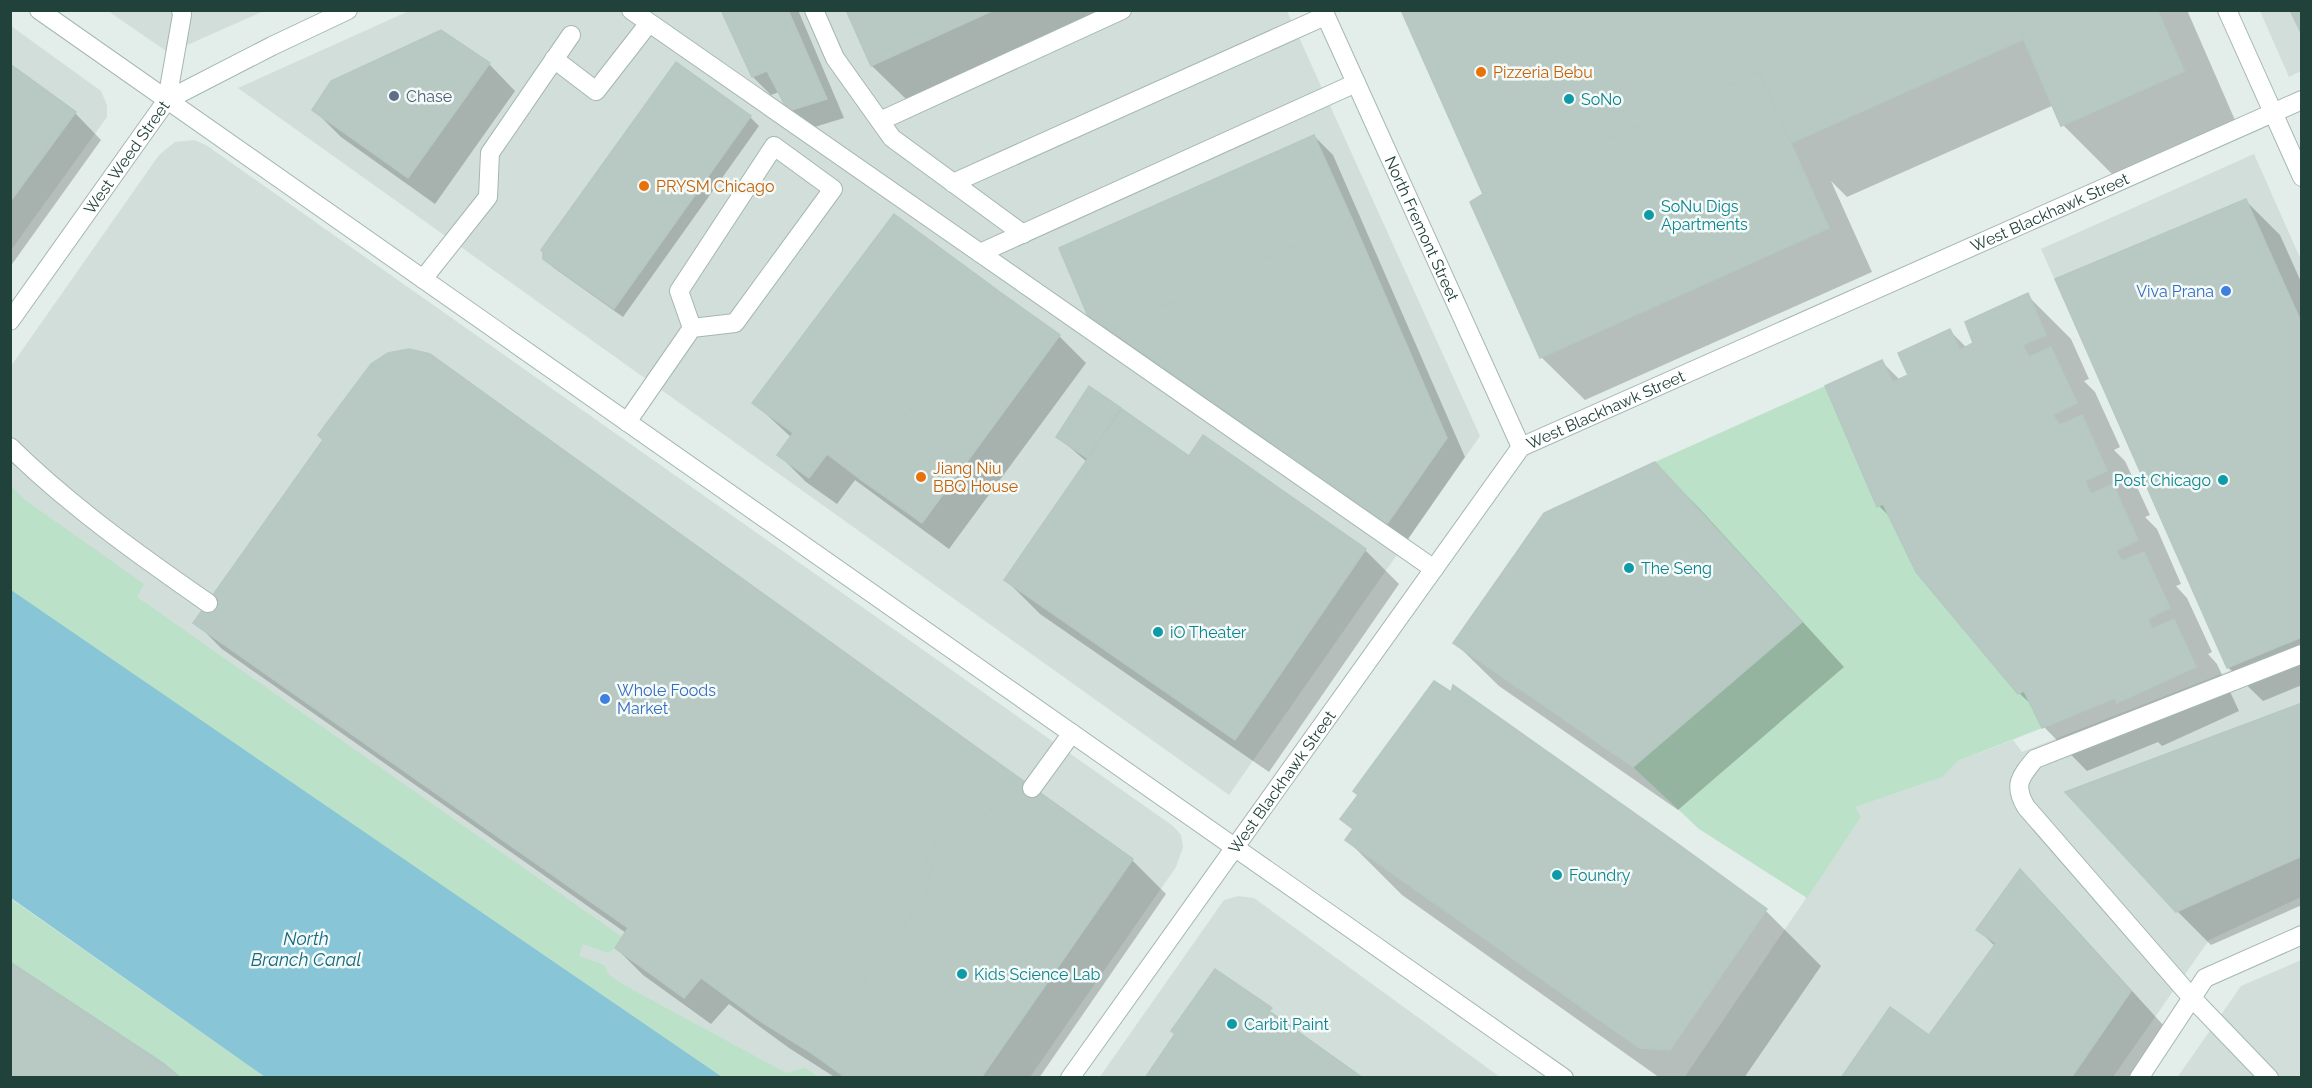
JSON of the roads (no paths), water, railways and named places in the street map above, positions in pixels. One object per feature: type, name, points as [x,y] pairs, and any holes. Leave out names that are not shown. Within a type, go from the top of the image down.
[{"type":"street","points":[[39,10],[1564,1077]]},
{"type":"street","points":[[167,100],[181,10]]},
{"type":"street","name":"West Weed Street","points":[[10,321],[167,100],[348,10]]},
{"type":"street","points":[[631,10],[1434,569]]},
{"type":"street","points":[[814,10],[835,58],[892,138],[1023,234]]},
{"type":"street","points":[[880,122],[1122,10]]},
{"type":"street","points":[[2227,10],[2301,177]]},
{"type":"street","points":[[953,183],[1324,13]]},
{"type":"street","name":"North Fremont Street","points":[[1324,13],[1521,447]]},
{"type":"street","points":[[554,59],[596,91],[649,23]]},
{"type":"street","points":[[423,279],[488,197],[490,153],[572,35]]},
{"type":"street","points":[[980,253],[1356,83]]},
{"type":"street","name":"West Blackhawk Street","points":[[1070,1077],[1521,447],[2301,100]]},
{"type":"street","points":[[627,422],[692,328],[735,323],[833,189],[774,146],[679,291],[692,328]]},
{"type":"street","points":[[10,447],[48,484],[208,603]]},
{"type":"street","points":[[2269,1077],[2192,999],[2026,807],[2019,795],[2020,776],[2035,759],[2301,654]]},
{"type":"street","points":[[1032,788],[1072,733]]},
{"type":"street","points":[[2139,1077],[2205,978],[2301,935]]},
{"type":"water","name":"North Branch Canal","points":[[11,590],[722,1077],[265,1077],[11,898]]},
{"type":"place","name":"Pizzeria Bebu","points":[[1481,72]]},
{"type":"place","name":"Chase","points":[[394,96]]},
{"type":"place","name":"SoNo","points":[[1569,99]]},
{"type":"place","name":"PRYSM Chicago","points":[[644,186]]},
{"type":"place","name":"SoNu Digs Apartments","points":[[1649,215]]},
{"type":"place","name":"Viva Prana","points":[[2226,291]]},
{"type":"place","name":"Jiang Niu BBQ House","points":[[921,477]]},
{"type":"place","name":"Post Chicago","points":[[2223,480]]},
{"type":"place","name":"The Seng","points":[[1629,568]]},
{"type":"place","name":"iO Theater","points":[[1158,632]]},
{"type":"place","name":"Whole Foods Market","points":[[605,699]]},
{"type":"place","name":"Foundry","points":[[1557,875]]},
{"type":"place","name":"Kids Science Lab","points":[[962,974]]},
{"type":"place","name":"Carbit Paint","points":[[1232,1024]]}]
